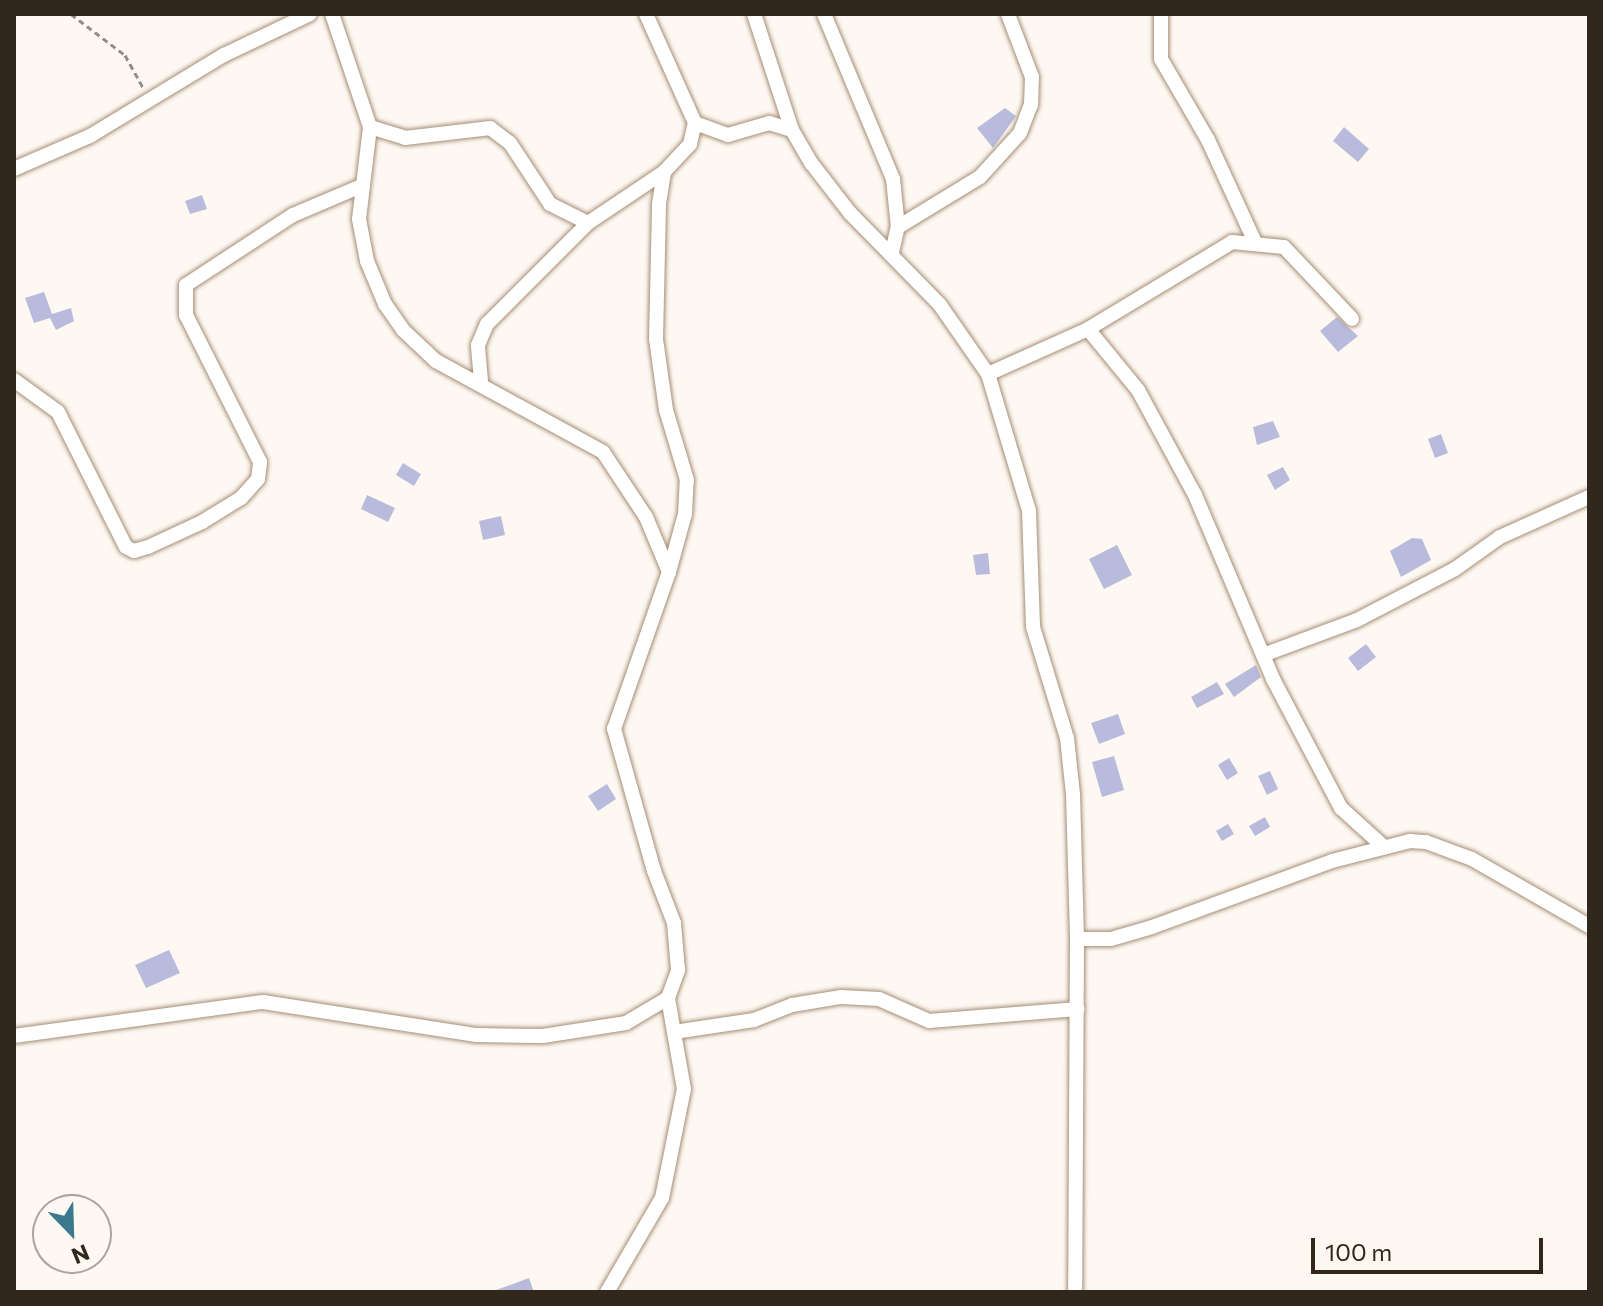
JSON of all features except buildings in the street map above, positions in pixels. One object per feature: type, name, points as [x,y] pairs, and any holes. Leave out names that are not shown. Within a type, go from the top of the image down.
[{"type":"street","points":[[14,169],[90,136],[224,55],[310,14]]},
{"type":"street","points":[[332,14],[370,127],[370,159],[359,187],[367,261],[385,304],[403,330],[436,361],[481,381],[517,408],[603,452],[646,517],[669,572]]},
{"type":"street","points":[[481,381],[478,345],[487,324],[588,223],[664,172],[690,144],[695,123],[646,14]]},
{"type":"street","points":[[754,14],[792,130],[850,213],[892,252],[940,305],[988,374],[1029,511],[1033,627],[1067,738],[1077,939],[1075,1292]]},
{"type":"street","points":[[824,14],[893,179],[898,227]]},
{"type":"street","points":[[892,252],[891,237],[898,227],[980,177],[1020,133],[1031,105],[1032,77],[1008,14]]},
{"type":"street","points":[[1161,14],[1161,59],[1208,140],[1255,242]]},
{"type":"street","points":[[695,123],[728,135],[769,123],[792,130]]},
{"type":"street","points":[[370,127],[405,138],[469,126],[490,128],[510,143],[550,204],[588,223]]},
{"type":"street","points":[[607,1292],[662,1198],[684,1089],[668,998],[678,970],[674,923],[645,842],[614,729],[669,572],[685,514],[687,480],[666,410],[656,339],[664,172]]},
{"type":"street","points":[[14,380],[58,412],[126,547],[134,551],[148,547],[202,522],[241,498],[258,479],[260,462],[186,315],[186,285],[293,215],[359,187]]},
{"type":"street","points":[[988,374],[1088,329],[1166,285],[1214,248],[1255,242],[1284,247],[1352,319]]},
{"type":"street","points":[[1088,329],[1138,390],[1161,430],[1195,495],[1263,655],[1341,808],[1384,847]]},
{"type":"street","points":[[1263,655],[1357,620],[1455,569],[1500,537],[1589,497]]},
{"type":"street","points":[[1077,939],[1111,939],[1384,847],[1426,842],[1448,849],[1589,926]]},
{"type":"street","points":[[674,1032],[754,1020],[792,1005],[841,997],[879,999],[929,1021],[1078,1009]]},
{"type":"street","points":[[14,1036],[263,1002],[476,1035],[543,1036],[626,1023],[668,998]]},
{"type":"path","points":[[71,14],[125,55],[141,78],[146,104]]}]
